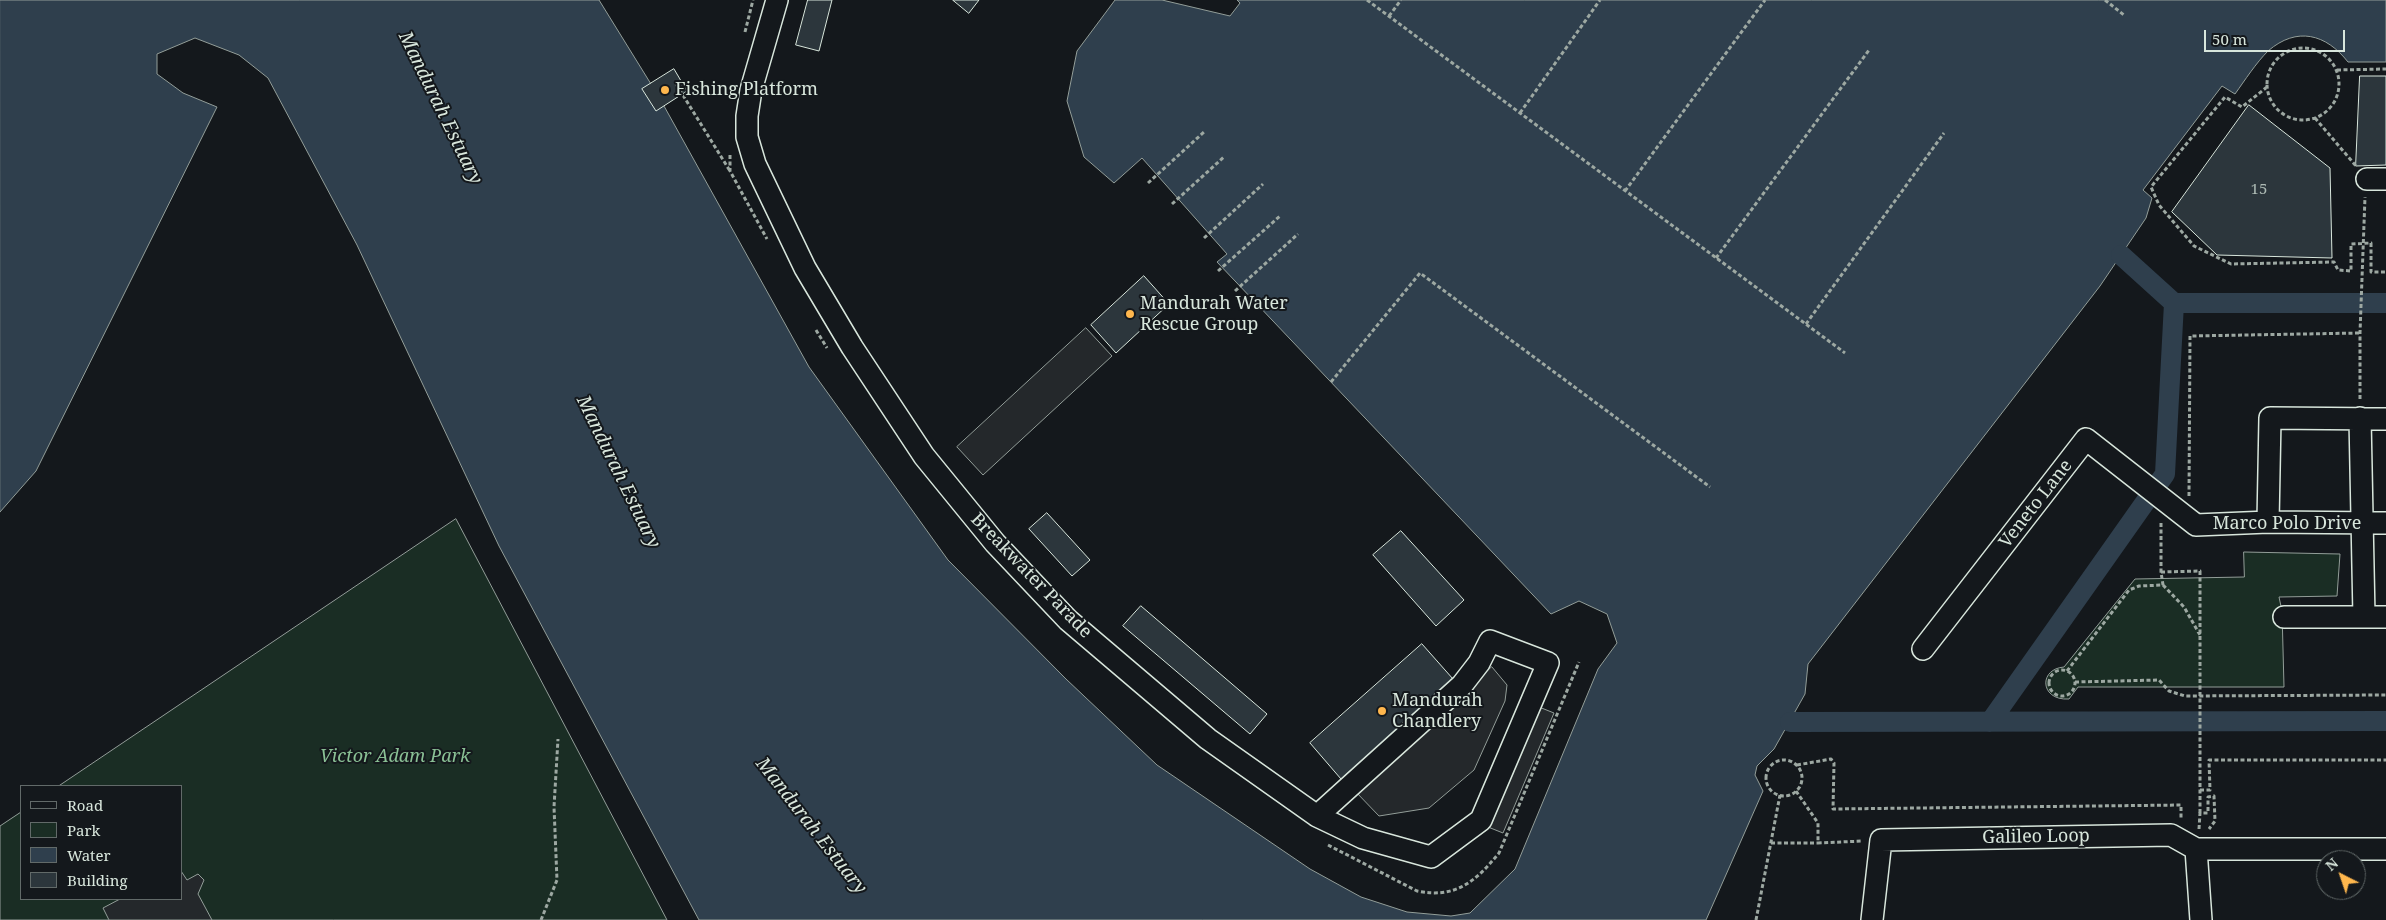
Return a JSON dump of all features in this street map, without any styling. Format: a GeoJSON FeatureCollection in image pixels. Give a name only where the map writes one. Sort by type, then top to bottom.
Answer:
{"type":"FeatureCollection","features":[{"type":"Feature","properties":{"kind":"street","name":"Breakwater Parade"},"geometry":{"type":"LineString","coordinates":[[776,0],[751,90],[747,116],[747,137],[765,189],[805,268],[857,355],[924,456],[995,544],[1068,620],[1208,739],[1317,816],[1363,838],[1431,857],[1481,820],[1548,663],[1490,641],[1479,663],[1462,685],[1317,816]]}},
{"type":"Feature","properties":{"kind":"street"},"geometry":{"type":"LineString","coordinates":[[2268,522],[2270,418],[2386,418]]}},
{"type":"Feature","properties":{"kind":"street"},"geometry":{"type":"LineString","coordinates":[[2360,418],[2364,617]]}},
{"type":"Feature","properties":{"kind":"street","name":"Veneto Lane"},"geometry":{"type":"LineString","coordinates":[[1923,649],[2086,439],[2169,502]]}},
{"type":"Feature","properties":{"kind":"street","name":"Marco Polo Drive"},"geometry":{"type":"LineString","coordinates":[[2169,502],[2196,525],[2268,522],[2386,524]]}},
{"type":"Feature","properties":{"kind":"street"},"geometry":{"type":"LineString","coordinates":[[2284,617],[2386,617]]}},
{"type":"Feature","properties":{"kind":"street","name":"Galileo Loop"},"geometry":{"type":"LineString","coordinates":[[1881,840],[2171,835],[2201,838]]}},
{"type":"Feature","properties":{"kind":"street"},"geometry":{"type":"LineString","coordinates":[[2200,920],[2201,838],[2386,848]]}},
{"type":"Feature","properties":{"kind":"street"},"geometry":{"type":"LineString","coordinates":[[1872,920],[1881,840]]}},
{"type":"Feature","properties":{"kind":"path"},"geometry":{"type":"LineString","coordinates":[[744,36],[753,0]]}},
{"type":"Feature","properties":{"kind":"path"},"geometry":{"type":"LineString","coordinates":[[1368,0],[1845,352]]}},
{"type":"Feature","properties":{"kind":"path"},"geometry":{"type":"LineString","coordinates":[[1389,16],[1401,0]]}},
{"type":"Feature","properties":{"kind":"path"},"geometry":{"type":"LineString","coordinates":[[1520,113],[1600,0]]}},
{"type":"Feature","properties":{"kind":"path"},"geometry":{"type":"LineString","coordinates":[[1625,191],[1765,0]]}},
{"type":"Feature","properties":{"kind":"path"},"geometry":{"type":"LineString","coordinates":[[2104,0],[2124,15]]}},
{"type":"Feature","properties":{"kind":"path"},"geometry":{"type":"LineString","coordinates":[[2306,48],[2318,50],[2331,60],[2337,70],[2340,87],[2336,99],[2327,113],[2300,122],[2284,116],[2272,104],[2267,87],[2270,69],[2279,57],[2291,50],[2306,48]]}},
{"type":"Feature","properties":{"kind":"path"},"geometry":{"type":"LineString","coordinates":[[1716,258],[1868,50]]}},
{"type":"Feature","properties":{"kind":"path"},"geometry":{"type":"LineString","coordinates":[[2337,70],[2386,69]]}},
{"type":"Feature","properties":{"kind":"path"},"geometry":{"type":"LineString","coordinates":[[676,84],[730,171],[767,240]]}},
{"type":"Feature","properties":{"kind":"path"},"geometry":{"type":"LineString","coordinates":[[2267,87],[2242,107],[2225,96],[2151,187],[2159,205],[2194,246],[2231,264],[2334,262],[2338,270],[2351,272],[2351,244],[2371,242],[2371,272],[2386,272]]}},
{"type":"Feature","properties":{"kind":"path"},"geometry":{"type":"LineString","coordinates":[[2316,118],[2377,179],[2362,242],[2360,418]]}},
{"type":"Feature","properties":{"kind":"path"},"geometry":{"type":"LineString","coordinates":[[1148,183],[1204,132]]}},
{"type":"Feature","properties":{"kind":"path"},"geometry":{"type":"LineString","coordinates":[[1806,324],[1944,133]]}},
{"type":"Feature","properties":{"kind":"path"},"geometry":{"type":"LineString","coordinates":[[730,147],[730,171]]}},
{"type":"Feature","properties":{"kind":"path"},"geometry":{"type":"LineString","coordinates":[[1172,204],[1225,156]]}},
{"type":"Feature","properties":{"kind":"path"},"geometry":{"type":"LineString","coordinates":[[1204,238],[1263,184]]}},
{"type":"Feature","properties":{"kind":"path"},"geometry":{"type":"LineString","coordinates":[[1218,271],[1280,216]]}},
{"type":"Feature","properties":{"kind":"path"},"geometry":{"type":"LineString","coordinates":[[1236,291],[1298,234]]}},
{"type":"Feature","properties":{"kind":"path"},"geometry":{"type":"LineString","coordinates":[[1331,382],[1420,273],[1710,487]]}},
{"type":"Feature","properties":{"kind":"path"},"geometry":{"type":"LineString","coordinates":[[814,325],[829,350]]}},
{"type":"Feature","properties":{"kind":"path"},"geometry":{"type":"LineString","coordinates":[[2200,636],[2184,607],[2163,585],[2161,572],[2161,517],[2169,502],[2189,502],[2190,336],[2360,333]]}},
{"type":"Feature","properties":{"kind":"path"},"geometry":{"type":"LineString","coordinates":[[2161,572],[2200,571],[2201,838]]}},
{"type":"Feature","properties":{"kind":"path"},"geometry":{"type":"LineString","coordinates":[[2067,671],[2129,590],[2139,586],[2163,585]]}},
{"type":"Feature","properties":{"kind":"path"},"geometry":{"type":"LineString","coordinates":[[1320,841],[1416,891],[1432,894],[1464,887],[1481,875],[1499,853],[1578,662]]}},
{"type":"Feature","properties":{"kind":"path"},"geometry":{"type":"LineString","coordinates":[[2067,671],[2073,676],[2075,682],[2074,689],[2069,694],[2062,696],[2055,694],[2050,688],[2053,674],[2067,671]]}},
{"type":"Feature","properties":{"kind":"path"},"geometry":{"type":"LineString","coordinates":[[2075,682],[2159,680],[2169,691],[2186,696],[2386,696]]}},
{"type":"Feature","properties":{"kind":"path"},"geometry":{"type":"LineString","coordinates":[[542,920],[557,880],[554,807],[558,739]]}},
{"type":"Feature","properties":{"kind":"path"},"geometry":{"type":"LineString","coordinates":[[1797,764],[1802,773],[1802,783],[1796,791],[1788,796],[1772,791],[1767,783],[1766,774],[1771,765],[1779,760],[1788,760],[1797,764],[1831,759],[1834,763],[1833,809],[2181,805],[2181,816]]}},
{"type":"Feature","properties":{"kind":"path"},"geometry":{"type":"LineString","coordinates":[[2200,790],[2210,790],[2209,760],[2386,760]]}},
{"type":"Feature","properties":{"kind":"path"},"geometry":{"type":"LineString","coordinates":[[1796,791],[1818,823],[1818,843]]}},
{"type":"Feature","properties":{"kind":"path"},"geometry":{"type":"LineString","coordinates":[[1756,920],[1780,795]]}},
{"type":"Feature","properties":{"kind":"path"},"geometry":{"type":"LineString","coordinates":[[2200,813],[2208,813],[2208,797],[2214,796],[2215,821],[2201,838]]}},
{"type":"Feature","properties":{"kind":"path"},"geometry":{"type":"LineString","coordinates":[[1771,842],[1818,843],[1881,840]]}},
{"type":"Feature","properties":{"kind":"green space","name":"Victor Adam Park"},"geometry":{"type":"Polygon","coordinates":[[[456,519],[667,920],[0,920],[0,826],[20,813],[20,900],[182,900],[182,785],[60,785],[456,519]]]}},
{"type":"Feature","properties":{"kind":"green space"},"geometry":{"type":"Polygon","coordinates":[[[2244,552],[2340,554],[2337,596],[2279,597],[2282,611],[2284,687],[2078,687],[2069,699],[2052,695],[2048,690],[2046,684],[2050,673],[2064,667],[2135,579],[2244,577],[2244,552]]]}},
{"type":"Feature","properties":{"kind":"shaded area"},"geometry":{"type":"Polygon","coordinates":[[[1086,328],[1112,356],[983,475],[957,447],[1086,328]]]}},
{"type":"Feature","properties":{"kind":"shaded area"},"geometry":{"type":"Polygon","coordinates":[[[1492,667],[1507,685],[1505,701],[1474,770],[1429,808],[1379,816],[1355,791],[1492,667]]]}},
{"type":"Feature","properties":{"kind":"shaded area"},"geometry":{"type":"Polygon","coordinates":[[[1534,705],[1554,713],[1503,833],[1483,825],[1534,705]]]}},
{"type":"Feature","properties":{"kind":"shaded area"},"geometry":{"type":"Polygon","coordinates":[[[182,872],[187,880],[198,874],[204,880],[198,894],[212,920],[109,920],[103,908],[118,900],[182,900],[182,872]]]}},
{"type":"Feature","properties":{"kind":"water","name":"Mandurah Estuary"},"geometry":{"type":"Polygon","coordinates":[[[0,0],[599,0],[659,97],[809,367],[948,560],[1066,679],[1157,765],[1310,869],[1361,897],[1407,912],[1451,916],[1470,913],[1515,869],[1598,669],[1617,643],[1607,614],[1579,601],[1551,614],[1217,262],[1227,254],[1142,158],[1114,183],[1084,157],[1067,101],[1077,51],[1115,0],[1162,0],[1230,16],[1240,3],[1237,0],[2386,0],[2386,62],[2348,62],[2339,52],[2321,40],[2300,36],[2279,43],[2268,51],[2235,94],[2222,86],[2143,190],[2152,198],[2146,218],[2100,286],[1808,664],[1805,694],[1774,749],[1757,766],[1755,775],[1763,791],[1706,920],[699,920],[499,546],[357,245],[268,78],[239,55],[195,38],[157,54],[157,74],[183,93],[217,107],[36,471],[0,512],[0,0]]]}},
{"type":"Feature","properties":{"kind":"building"},"geometry":{"type":"Polygon","coordinates":[[[808,0],[832,0],[819,51],[796,45],[808,0]]]}},
{"type":"Feature","properties":{"kind":"building"},"geometry":{"type":"Polygon","coordinates":[[[953,0],[979,0],[969,13],[953,0]]]}},
{"type":"Feature","properties":{"kind":"building","name":"Fishing Platform"},"geometry":{"type":"Polygon","coordinates":[[[674,69],[687,91],[656,111],[642,89],[674,69]]]}},
{"type":"Feature","properties":{"kind":"building"},"geometry":{"type":"Polygon","coordinates":[[[2360,76],[2386,76],[2386,165],[2356,166],[2360,76]]]}},
{"type":"Feature","properties":{"kind":"building"},"geometry":{"type":"Polygon","coordinates":[[[2249,105],[2330,168],[2332,258],[2217,255],[2172,212],[2249,105]]]}},
{"type":"Feature","properties":{"kind":"building","name":"Mandurah Water Rescue Group"},"geometry":{"type":"Polygon","coordinates":[[[1144,276],[1169,304],[1116,353],[1091,325],[1144,276]]]}},
{"type":"Feature","properties":{"kind":"building"},"geometry":{"type":"Polygon","coordinates":[[[1047,513],[1090,560],[1072,576],[1029,529],[1047,513]]]}},
{"type":"Feature","properties":{"kind":"building"},"geometry":{"type":"Polygon","coordinates":[[[1401,531],[1464,600],[1436,626],[1373,555],[1401,531]]]}},
{"type":"Feature","properties":{"kind":"building"},"geometry":{"type":"Polygon","coordinates":[[[1141,606],[1267,714],[1250,734],[1123,626],[1141,606]]]}},
{"type":"Feature","properties":{"kind":"building","name":"Mandurah Chandlery"},"geometry":{"type":"Polygon","coordinates":[[[1422,644],[1453,679],[1341,779],[1310,743],[1422,644]]]}},
{"type":"Feature","properties":{"kind":"waterway"},"geometry":{"type":"LineString","coordinates":[[2121,255],[2174,303],[2386,303]]}},
{"type":"Feature","properties":{"kind":"waterway"},"geometry":{"type":"LineString","coordinates":[[1990,722],[2165,474],[2174,303]]}},
{"type":"Feature","properties":{"kind":"waterway"},"geometry":{"type":"LineString","coordinates":[[1790,722],[2386,721]]}},
{"type":"Feature","properties":{"kind":"place","name":"Fishing Platform"},"geometry":{"type":"Point","coordinates":[665,90]}},
{"type":"Feature","properties":{"kind":"place","name":"Mandurah Water Rescue Group"},"geometry":{"type":"Point","coordinates":[1130,314]}},
{"type":"Feature","properties":{"kind":"place","name":"Mandurah Chandlery"},"geometry":{"type":"Point","coordinates":[1382,711]}}]}
